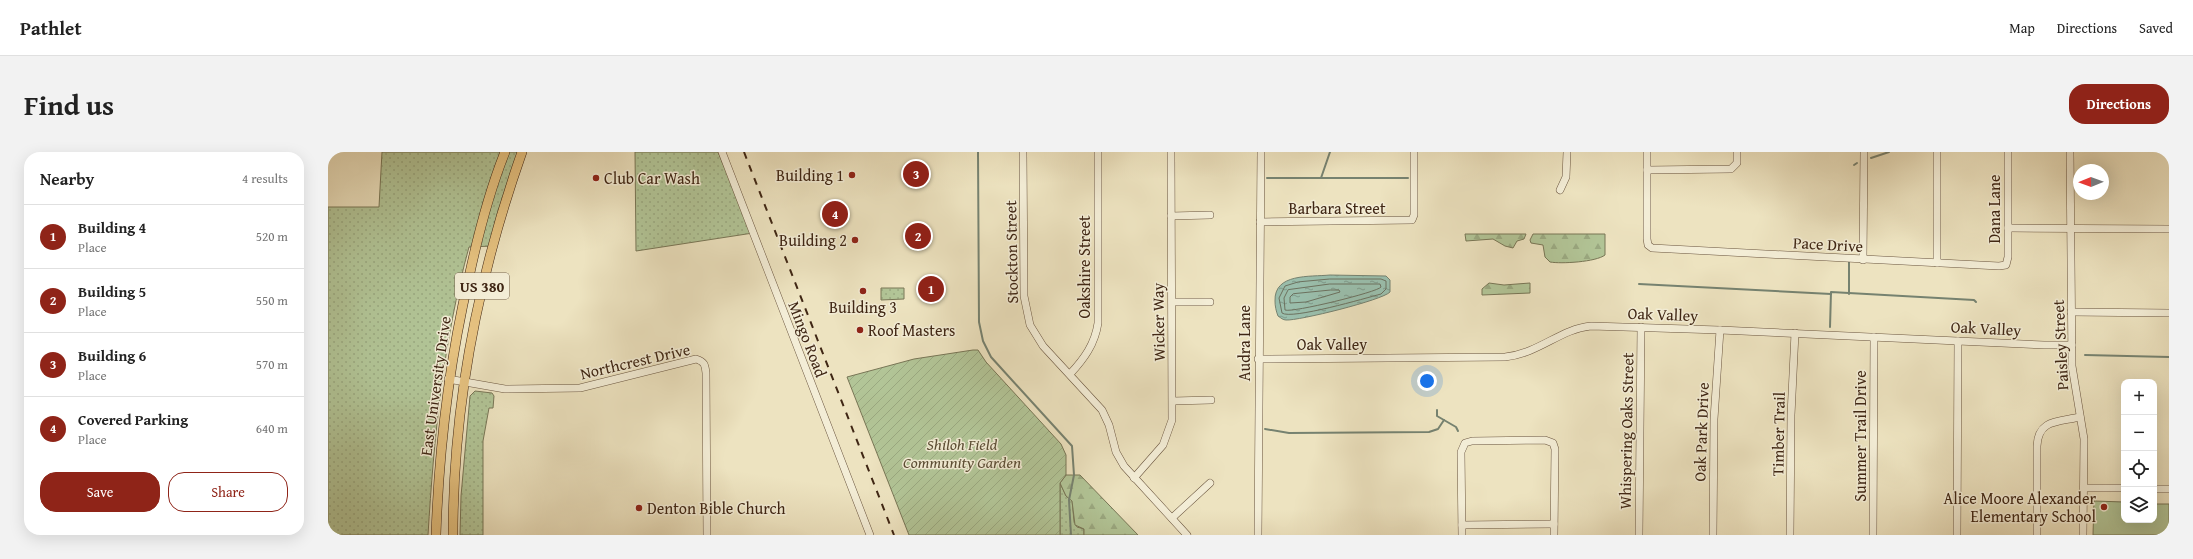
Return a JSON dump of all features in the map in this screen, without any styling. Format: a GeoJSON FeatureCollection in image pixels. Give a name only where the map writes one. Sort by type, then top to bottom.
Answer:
{"type":"FeatureCollection","features":[{"type":"Feature","properties":{"kind":"main road","name":"East University Drive"},"geometry":{"type":"LineString","coordinates":[[436,535],[438,482],[448,379],[472,261],[489,199],[505,152]]}},
{"type":"Feature","properties":{"kind":"main road","name":"East University Drive"},"geometry":{"type":"LineString","coordinates":[[453,535],[453,495],[465,384],[483,284],[497,226],[522,152]]}},
{"type":"Feature","properties":{"kind":"street"},"geometry":{"type":"LineString","coordinates":[[718,152],[728,171]]}},
{"type":"Feature","properties":{"kind":"street","name":"Mingo Road"},"geometry":{"type":"LineString","coordinates":[[722,152],[728,171],[870,535]]}},
{"type":"Feature","properties":{"kind":"street","name":"Stockton Street"},"geometry":{"type":"LineString","coordinates":[[1023,152],[1024,296],[1027,314],[1040,341],[1102,410],[1109,425],[1118,457],[1134,478],[1187,535]]}},
{"type":"Feature","properties":{"kind":"street","name":"Oakshire Street"},"geometry":{"type":"LineString","coordinates":[[1070,374],[1087,354],[1095,336],[1098,323],[1098,152]]}},
{"type":"Feature","properties":{"kind":"street","name":"Wicker Way"},"geometry":{"type":"LineString","coordinates":[[1134,478],[1153,459],[1166,440],[1171,425],[1173,400],[1171,152]]}},
{"type":"Feature","properties":{"kind":"street","name":"Audra Lane"},"geometry":{"type":"LineString","coordinates":[[1258,535],[1258,359],[1261,152]]}},
{"type":"Feature","properties":{"kind":"street","name":"Barbara Street"},"geometry":{"type":"LineString","coordinates":[[1260,222],[1408,221],[1413,219],[1414,152]]}},
{"type":"Feature","properties":{"kind":"street"},"geometry":{"type":"LineString","coordinates":[[1560,190],[1566,177],[1566,152]]}},
{"type":"Feature","properties":{"kind":"street"},"geometry":{"type":"LineString","coordinates":[[1647,152],[1647,170],[1728,170],[1734,167],[1737,152]]}},
{"type":"Feature","properties":{"kind":"street"},"geometry":{"type":"LineString","coordinates":[[1864,152],[1864,260]]}},
{"type":"Feature","properties":{"kind":"street"},"geometry":{"type":"LineString","coordinates":[[1937,152],[1937,263]]}},
{"type":"Feature","properties":{"kind":"street","name":"Dana Lane"},"geometry":{"type":"LineString","coordinates":[[2006,265],[2008,260],[2008,152]]}},
{"type":"Feature","properties":{"kind":"street","name":"Paisley Street"},"geometry":{"type":"LineString","coordinates":[[2070,152],[2073,380],[2084,439],[2083,535]]}},
{"type":"Feature","properties":{"kind":"street","name":"Pace Drive"},"geometry":{"type":"LineString","coordinates":[[1647,170],[1647,240],[1650,247],[1864,260],[1999,266],[2006,265]]}},
{"type":"Feature","properties":{"kind":"street"},"geometry":{"type":"LineString","coordinates":[[1171,216],[1210,215]]}},
{"type":"Feature","properties":{"kind":"street"},"geometry":{"type":"LineString","coordinates":[[2008,228],[2169,229]]}},
{"type":"Feature","properties":{"kind":"street"},"geometry":{"type":"LineString","coordinates":[[1172,302],[1210,302]]}},
{"type":"Feature","properties":{"kind":"street"},"geometry":{"type":"LineString","coordinates":[[2071,312],[2169,313]]}},
{"type":"Feature","properties":{"kind":"street","name":"Oak Valley"},"geometry":{"type":"LineString","coordinates":[[1258,359],[1505,357],[1541,347],[1579,328],[1591,326],[1641,326],[2072,345]]}},
{"type":"Feature","properties":{"kind":"street","name":"Whispering Oaks Street"},"geometry":{"type":"LineString","coordinates":[[1639,535],[1641,326]]}},
{"type":"Feature","properties":{"kind":"street","name":"Oak Park Drive"},"geometry":{"type":"LineString","coordinates":[[1714,535],[1714,419],[1720,330]]}},
{"type":"Feature","properties":{"kind":"street","name":"Timber Trail"},"geometry":{"type":"LineString","coordinates":[[1790,535],[1791,413],[1795,333]]}},
{"type":"Feature","properties":{"kind":"street","name":"Summer Trail Drive"},"geometry":{"type":"LineString","coordinates":[[1874,337],[1874,535]]}},
{"type":"Feature","properties":{"kind":"street"},"geometry":{"type":"LineString","coordinates":[[1957,535],[1958,341]]}},
{"type":"Feature","properties":{"kind":"street","name":"Northcrest Drive"},"geometry":{"type":"LineString","coordinates":[[448,379],[465,384],[505,389],[580,388],[696,359],[702,361],[705,365],[706,374],[707,535]]}},
{"type":"Feature","properties":{"kind":"street"},"geometry":{"type":"LineString","coordinates":[[1173,400],[1211,400]]}},
{"type":"Feature","properties":{"kind":"street"},"geometry":{"type":"LineString","coordinates":[[2037,535],[2037,446],[2039,432],[2047,424],[2080,417]]}},
{"type":"Feature","properties":{"kind":"street"},"geometry":{"type":"LineString","coordinates":[[1462,535],[1461,452],[1465,443],[1472,440],[1548,440],[1553,443],[1555,452],[1554,535]]}},
{"type":"Feature","properties":{"kind":"street"},"geometry":{"type":"LineString","coordinates":[[1172,518],[1210,483]]}},
{"type":"Feature","properties":{"kind":"street"},"geometry":{"type":"LineString","coordinates":[[2084,488],[2121,488]]}},
{"type":"Feature","properties":{"kind":"street"},"geometry":{"type":"LineString","coordinates":[[2157,488],[2169,489]]}},
{"type":"Feature","properties":{"kind":"street"},"geometry":{"type":"LineString","coordinates":[[1462,525],[1554,524]]}},
{"type":"Feature","properties":{"kind":"green space"},"geometry":{"type":"Polygon","coordinates":[[[382,152],[522,152],[493,246],[469,247],[460,283],[452,318],[441,390],[433,462],[428,535],[328,535],[328,207],[379,207],[382,152]]]}},
{"type":"Feature","properties":{"kind":"green space"},"geometry":{"type":"Polygon","coordinates":[[[635,152],[718,152],[753,233],[636,251],[635,152]]]}},
{"type":"Feature","properties":{"kind":"green space"},"geometry":{"type":"Polygon","coordinates":[[[1465,234],[1526,234],[1524,239],[1517,241],[1513,248],[1505,246],[1493,239],[1466,241],[1465,234]]]}},
{"type":"Feature","properties":{"kind":"green space"},"geometry":{"type":"Polygon","coordinates":[[[1533,234],[1605,234],[1605,255],[1578,262],[1550,262],[1545,257],[1543,245],[1531,243],[1530,240],[1533,234]]]}},
{"type":"Feature","properties":{"kind":"green space"},"geometry":{"type":"Polygon","coordinates":[[[1489,283],[1504,285],[1530,283],[1530,293],[1482,295],[1482,289],[1489,283]]]}},
{"type":"Feature","properties":{"kind":"green space"},"geometry":{"type":"Polygon","coordinates":[[[881,288],[904,288],[904,299],[881,300],[881,288]]]}},
{"type":"Feature","properties":{"kind":"green space","name":"Shiloh Field Community Garden"},"geometry":{"type":"Polygon","coordinates":[[[978,350],[986,362],[1061,444],[1066,455],[1066,475],[1060,483],[1060,535],[909,535],[847,377],[914,359],[978,350]]]}},
{"type":"Feature","properties":{"kind":"green space"},"geometry":{"type":"Polygon","coordinates":[[[475,391],[492,393],[494,396],[493,408],[489,408],[483,441],[483,535],[460,535],[461,496],[470,396],[475,391]]]}},
{"type":"Feature","properties":{"kind":"green space"},"geometry":{"type":"Polygon","coordinates":[[[1066,475],[1080,475],[1138,535],[1084,535],[1084,529],[1075,525],[1072,501],[1066,496],[1060,483],[1066,475]]]}},
{"type":"Feature","properties":{"kind":"green space"},"geometry":{"type":"Polygon","coordinates":[[[1060,483],[1066,496],[1072,500],[1074,521],[1077,527],[1084,529],[1084,535],[1060,535],[1060,483]]]}},
{"type":"Feature","properties":{"kind":"green space"},"geometry":{"type":"Polygon","coordinates":[[[2094,501],[2121,502],[2121,523],[2157,523],[2157,504],[2169,504],[2169,535],[2093,535],[2094,501]]]}},
{"type":"Feature","properties":{"kind":"water"},"geometry":{"type":"Polygon","coordinates":[[[1330,275],[1386,276],[1390,280],[1390,292],[1384,296],[1357,305],[1306,317],[1286,320],[1278,316],[1275,301],[1276,292],[1280,285],[1295,278],[1330,275]]]}},
{"type":"Feature","properties":{"kind":"waterway"},"geometry":{"type":"LineString","coordinates":[[978,152],[979,322],[983,341],[991,357],[1072,446],[1074,475],[1069,500],[1071,535]]}},
{"type":"Feature","properties":{"kind":"waterway"},"geometry":{"type":"LineString","coordinates":[[1321,178],[1330,152]]}},
{"type":"Feature","properties":{"kind":"waterway"},"geometry":{"type":"LineString","coordinates":[[1871,158],[1889,152]]}},
{"type":"Feature","properties":{"kind":"waterway"},"geometry":{"type":"LineString","coordinates":[[1267,178],[1408,178]]}},
{"type":"Feature","properties":{"kind":"waterway"},"geometry":{"type":"LineString","coordinates":[[1849,260],[1849,294]]}},
{"type":"Feature","properties":{"kind":"waterway"},"geometry":{"type":"LineString","coordinates":[[1639,284],[1831,294]]}},
{"type":"Feature","properties":{"kind":"waterway"},"geometry":{"type":"LineString","coordinates":[[1830,327],[1831,292],[1974,300],[1976,302]]}},
{"type":"Feature","properties":{"kind":"waterway"},"geometry":{"type":"LineString","coordinates":[[2085,355],[2169,357]]}},
{"type":"Feature","properties":{"kind":"waterway"},"geometry":{"type":"LineString","coordinates":[[1437,410],[1437,416],[1456,427],[1458,431]]}},
{"type":"Feature","properties":{"kind":"waterway"},"geometry":{"type":"LineString","coordinates":[[1265,429],[1289,433],[1429,432],[1438,429],[1444,420]]}},
{"type":"Feature","properties":{"kind":"railway"},"geometry":{"type":"LineString","coordinates":[[744,152],[894,535]]}},
{"type":"Feature","properties":{"kind":"place","name":"Building 6"},"geometry":{"type":"Point","coordinates":[916,174]}},
{"type":"Feature","properties":{"kind":"place","name":"Building 1"},"geometry":{"type":"Point","coordinates":[852,175]}},
{"type":"Feature","properties":{"kind":"place","name":"Club Car Wash"},"geometry":{"type":"Point","coordinates":[596,178]}},
{"type":"Feature","properties":{"kind":"place","name":"Covered Parking"},"geometry":{"type":"Point","coordinates":[835,214]}},
{"type":"Feature","properties":{"kind":"place","name":"Building 5"},"geometry":{"type":"Point","coordinates":[918,236]}},
{"type":"Feature","properties":{"kind":"place","name":"Building 2"},"geometry":{"type":"Point","coordinates":[855,240]}},
{"type":"Feature","properties":{"kind":"place","name":"Building 4"},"geometry":{"type":"Point","coordinates":[931,289]}},
{"type":"Feature","properties":{"kind":"place","name":"Building 3"},"geometry":{"type":"Point","coordinates":[863,291]}},
{"type":"Feature","properties":{"kind":"place","name":"Roof Masters"},"geometry":{"type":"Point","coordinates":[860,330]}},
{"type":"Feature","properties":{"kind":"place","name":"Alice Moore Alexander Elementary School"},"geometry":{"type":"Point","coordinates":[2104,507]}},
{"type":"Feature","properties":{"kind":"place","name":"Denton Bible Church"},"geometry":{"type":"Point","coordinates":[639,508]}}]}
